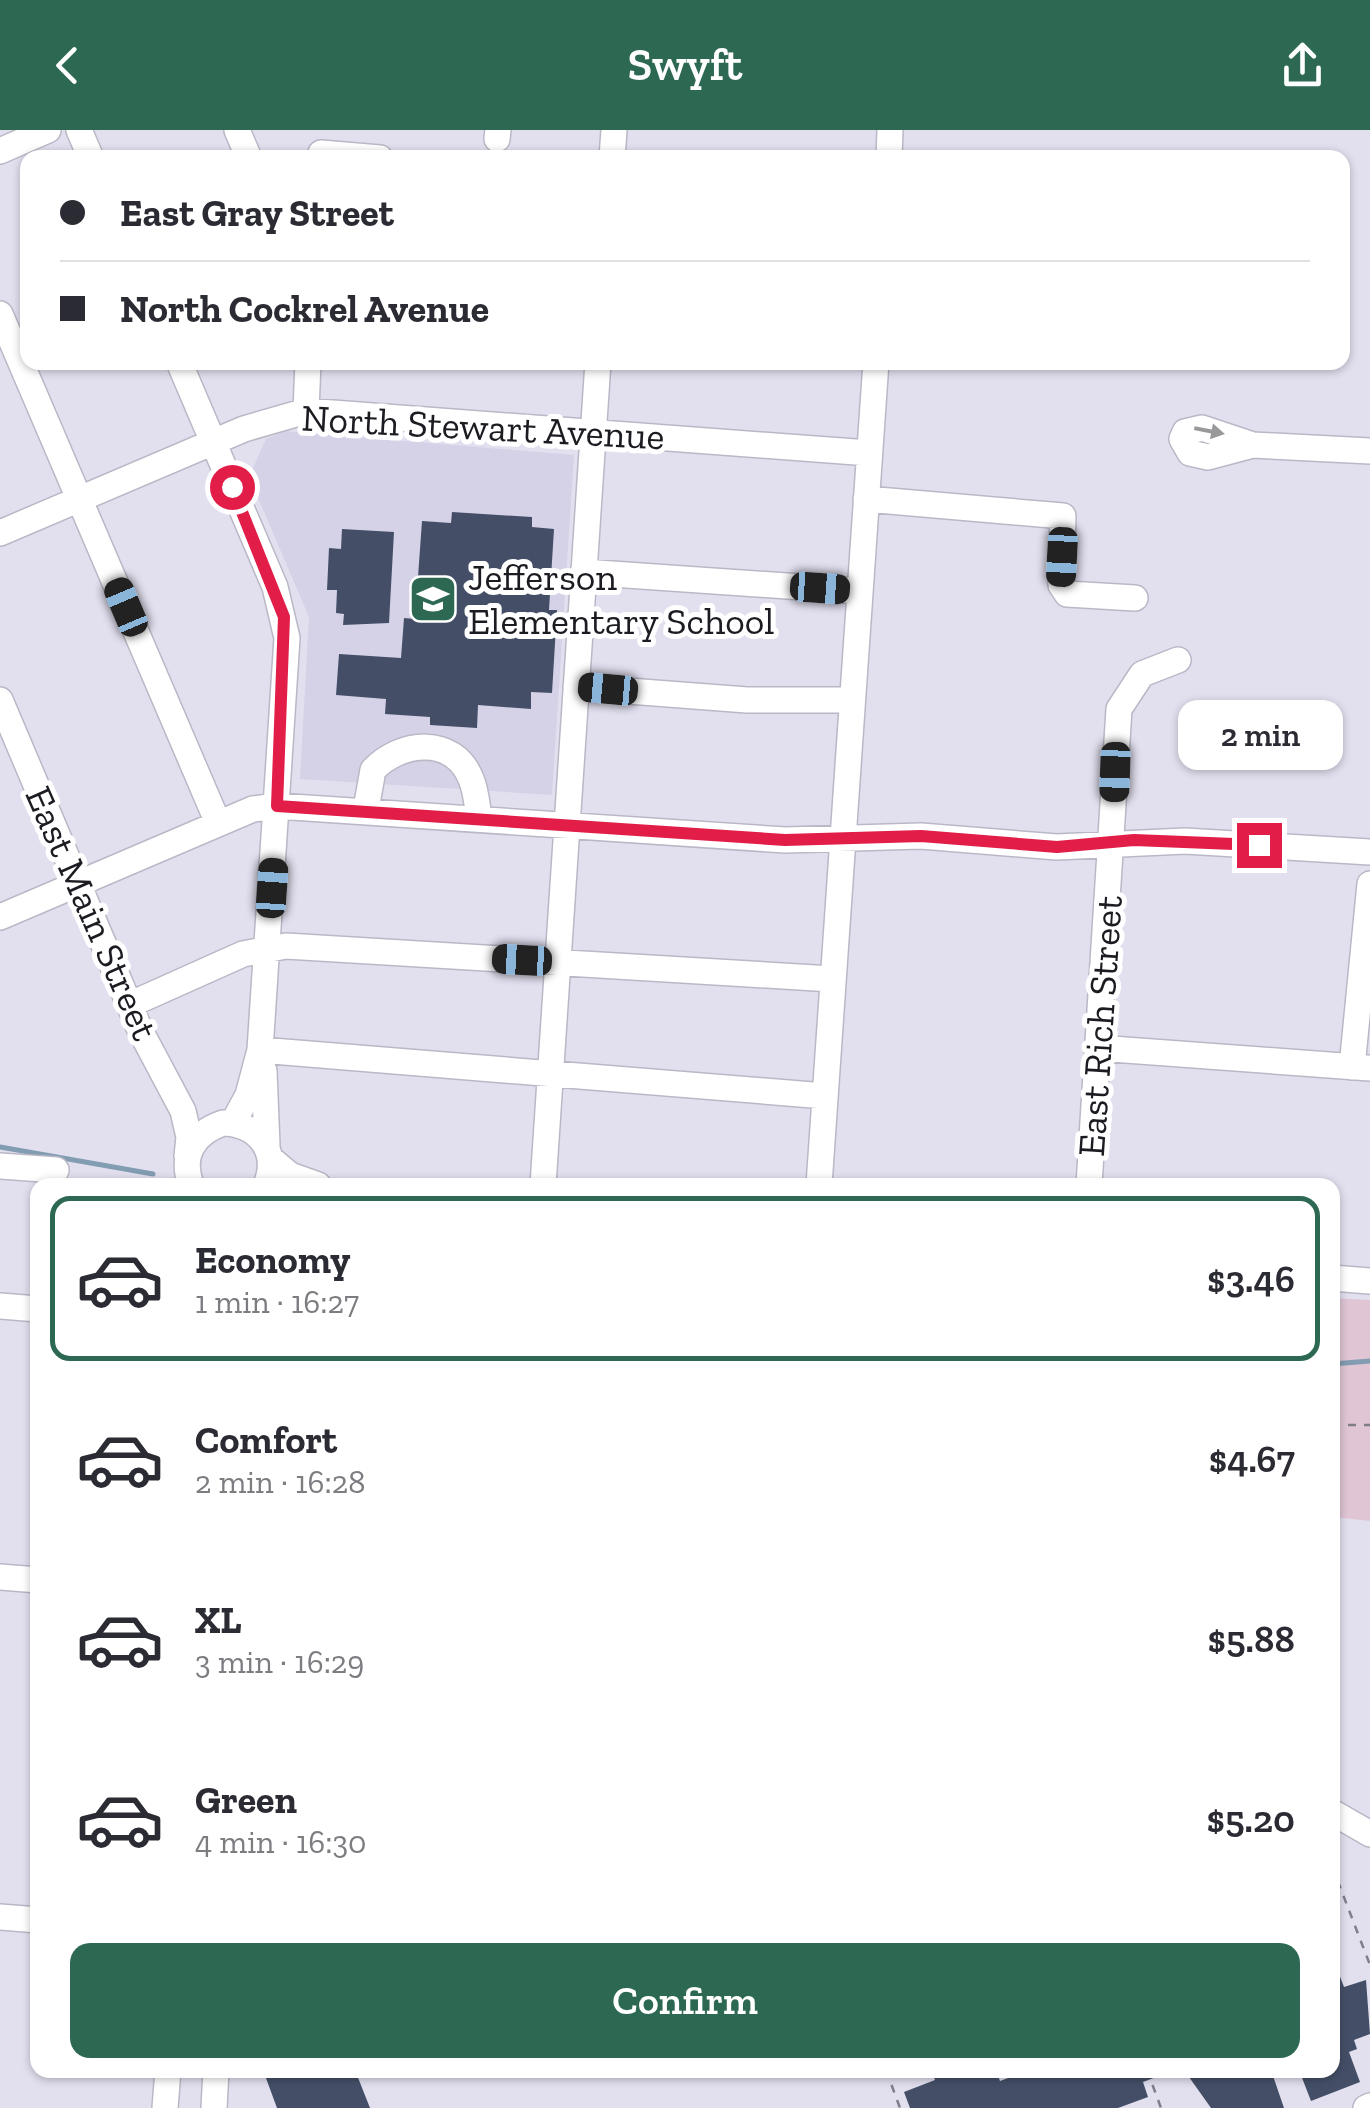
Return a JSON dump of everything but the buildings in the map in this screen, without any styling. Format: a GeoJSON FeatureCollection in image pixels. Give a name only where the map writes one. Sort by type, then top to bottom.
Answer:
{"type":"FeatureCollection","features":[{"type":"Feature","properties":{"kind":"street"},"geometry":{"type":"LineString","coordinates":[[0,151],[48,130]]}},
{"type":"Feature","properties":{"kind":"street"},"geometry":{"type":"LineString","coordinates":[[0,314],[20,360]]}},
{"type":"Feature","properties":{"kind":"street"},"geometry":{"type":"LineString","coordinates":[[24,370],[218,824]]}},
{"type":"Feature","properties":{"kind":"street"},"geometry":{"type":"LineString","coordinates":[[182,370],[275,587],[286,638],[260,1050],[269,1152],[267,1178]]}},
{"type":"Feature","properties":{"kind":"street"},"geometry":{"type":"LineString","coordinates":[[306,411],[308,370]]}},
{"type":"Feature","properties":{"kind":"street"},"geometry":{"type":"LineString","coordinates":[[543,1178],[597,370]]}},
{"type":"Feature","properties":{"kind":"street"},"geometry":{"type":"LineString","coordinates":[[820,1178],[840,838],[875,370]]}},
{"type":"Feature","properties":{"kind":"street","name":"North Stewart Avenue"},"geometry":{"type":"LineString","coordinates":[[0,533],[213,442],[306,411],[869,452]]}},
{"type":"Feature","properties":{"kind":"street"},"geometry":{"type":"LineString","coordinates":[[1253,445],[1370,451]]}},
{"type":"Feature","properties":{"kind":"street"},"geometry":{"type":"LineString","coordinates":[[866,499],[1063,516],[1061,586],[1068,594],[1135,598]]}},
{"type":"Feature","properties":{"kind":"street"},"geometry":{"type":"LineString","coordinates":[[583,572],[859,591]]}},
{"type":"Feature","properties":{"kind":"street","name":"East Rich Street"},"geometry":{"type":"LineString","coordinates":[[1089,1178],[1119,709],[1142,674],[1178,660]]}},
{"type":"Feature","properties":{"kind":"street"},"geometry":{"type":"LineString","coordinates":[[576,686],[747,700],[851,700]]}},
{"type":"Feature","properties":{"kind":"street","name":"East Main Street"},"geometry":{"type":"LineString","coordinates":[[2,708],[129,1005],[183,1111],[191,1178]]}},
{"type":"Feature","properties":{"kind":"street"},"geometry":{"type":"LineString","coordinates":[[366,809],[374,770],[380,762],[410,746],[424,746],[438,748],[461,763],[471,777],[480,818]]}},
{"type":"Feature","properties":{"kind":"street"},"geometry":{"type":"LineString","coordinates":[[0,917],[253,809],[277,806],[785,840],[921,836],[1057,847],[1184,841],[1370,852]]}},
{"type":"Feature","properties":{"kind":"street"},"geometry":{"type":"LineString","coordinates":[[1098,1048],[1361,1068],[1370,884]]}},
{"type":"Feature","properties":{"kind":"street"},"geometry":{"type":"LineString","coordinates":[[129,1005],[243,954],[286,946],[832,979]]}},
{"type":"Feature","properties":{"kind":"street"},"geometry":{"type":"LineString","coordinates":[[260,1050],[825,1096]]}},
{"type":"Feature","properties":{"kind":"street"},"geometry":{"type":"LineString","coordinates":[[187,1156],[194,1140],[228,1123],[248,1095],[260,1050]]}},
{"type":"Feature","properties":{"kind":"street","name":"East Main Street"},"geometry":{"type":"LineString","coordinates":[[162,1069],[228,1123],[256,1132],[269,1152],[296,1178]]}},
{"type":"Feature","properties":{"kind":"street"},"geometry":{"type":"LineString","coordinates":[[0,1166],[56,1170]]}},
{"type":"Feature","properties":{"kind":"street"},"geometry":{"type":"LineString","coordinates":[[1340,1279],[1370,1282]]}},
{"type":"Feature","properties":{"kind":"street"},"geometry":{"type":"LineString","coordinates":[[0,1306],[30,1308]]}},
{"type":"Feature","properties":{"kind":"street"},"geometry":{"type":"LineString","coordinates":[[0,1578],[30,1580]]}},
{"type":"Feature","properties":{"kind":"street"},"geometry":{"type":"LineString","coordinates":[[1340,1818],[1368,1838]]}},
{"type":"Feature","properties":{"kind":"street"},"geometry":{"type":"LineString","coordinates":[[0,1917],[30,1919]]}},
{"type":"Feature","properties":{"kind":"street"},"geometry":{"type":"LineString","coordinates":[[165,2108],[167,2078]]}},
{"type":"Feature","properties":{"kind":"street"},"geometry":{"type":"LineString","coordinates":[[214,2108],[216,2078]]}},
{"type":"Feature","properties":{"kind":"path"},"geometry":{"type":"LineString","coordinates":[[1340,1425],[1370,1425]]}},
{"type":"Feature","properties":{"kind":"path"},"geometry":{"type":"LineString","coordinates":[[1340,1887],[1370,1964]]}},
{"type":"Feature","properties":{"kind":"path"},"geometry":{"type":"LineString","coordinates":[[889,2078],[900,2108]]}},
{"type":"Feature","properties":{"kind":"path"},"geometry":{"type":"LineString","coordinates":[[1151,2078],[1161,2108]]}},
{"type":"Feature","properties":{"kind":"shaded area","name":"Jefferson Elementary School"},"geometry":{"type":"Polygon","coordinates":[[[286,431],[574,455],[552,795],[300,779],[309,617],[249,477],[266,439],[286,431]]]}},
{"type":"Feature","properties":{"kind":"shaded area"},"geometry":{"type":"Polygon","coordinates":[[[1340,1298],[1370,1300],[1370,1521],[1340,1518],[1340,1298]]]}},
{"type":"Feature","properties":{"kind":"waterway"},"geometry":{"type":"LineString","coordinates":[[0,1147],[153,1174]]}},
{"type":"Feature","properties":{"kind":"waterway"},"geometry":{"type":"LineString","coordinates":[[1340,1363],[1370,1361]]}},
{"type":"Feature","properties":{"kind":"place","name":"Jefferson Elementary School"},"geometry":{"type":"Point","coordinates":[433,599]}},
{"type":"Feature","properties":{"kind":"route"},"geometry":{"type":"LineString","coordinates":[[232,487],[284,617],[286,668],[277,806],[591,824],[785,840],[864,835],[1057,847],[1134,840],[1259,845]]}}]}
